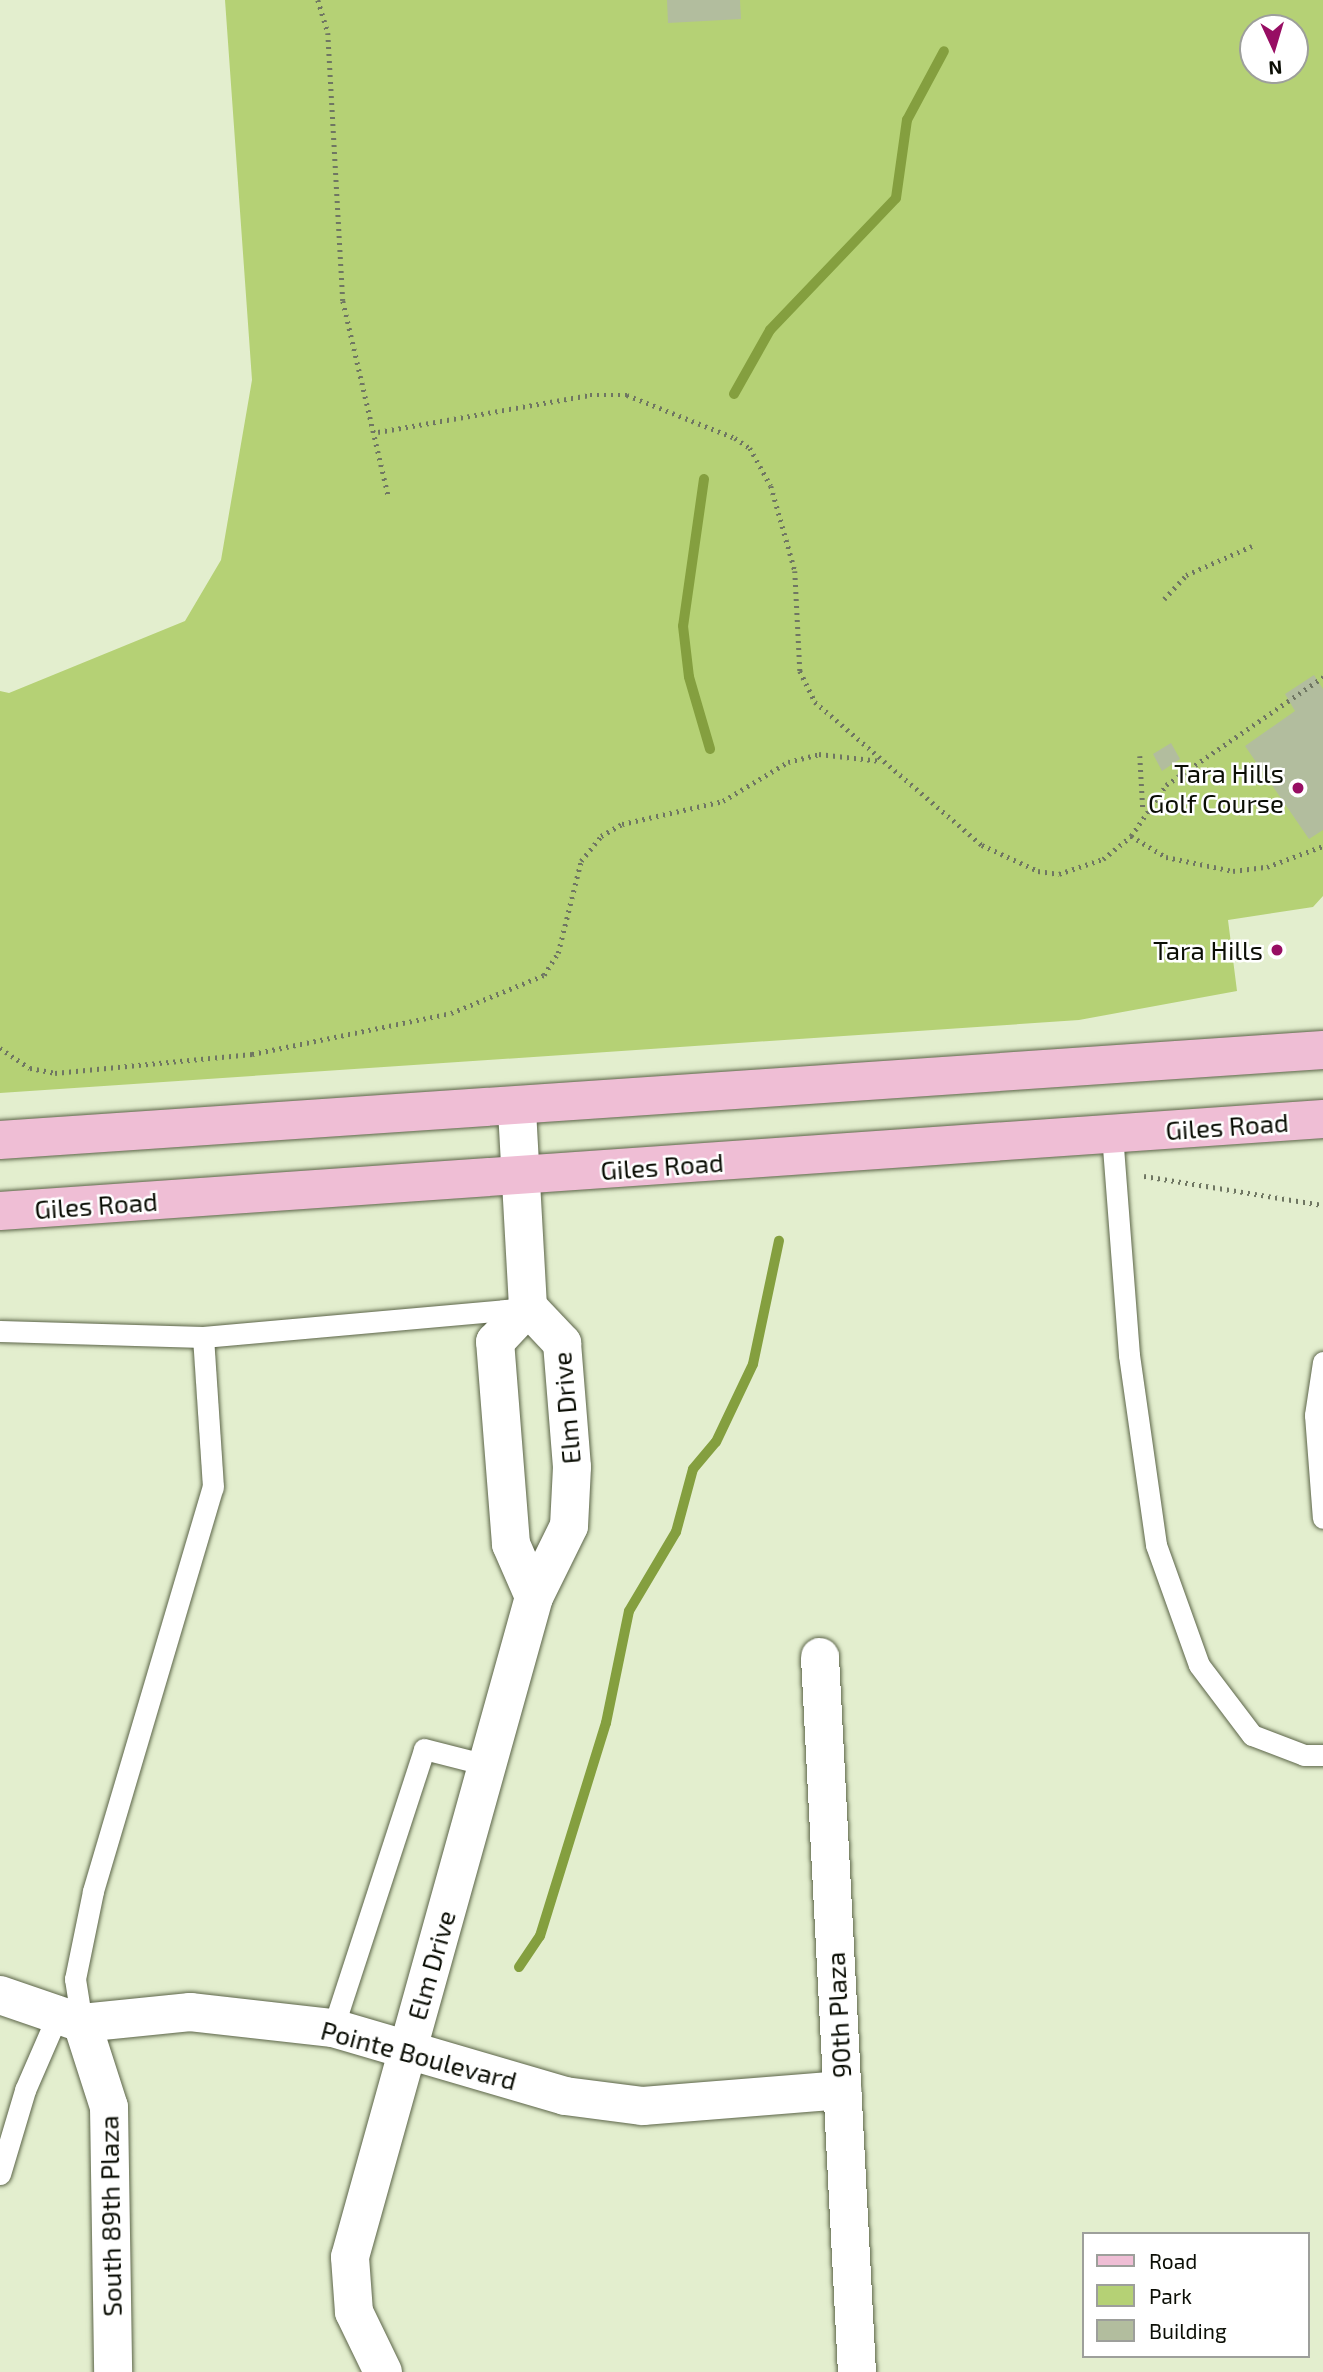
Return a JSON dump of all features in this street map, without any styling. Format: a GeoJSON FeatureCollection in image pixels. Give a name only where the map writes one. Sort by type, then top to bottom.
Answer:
{"type":"FeatureCollection","features":[{"type":"Feature","properties":{"kind":"main road"},"geometry":{"type":"LineString","coordinates":[[0,1140],[517,1108],[1323,1050]]}},
{"type":"Feature","properties":{"kind":"main road","name":"Giles Road"},"geometry":{"type":"LineString","coordinates":[[0,1211],[524,1177],[1113,1153],[1323,1119]]}},
{"type":"Feature","properties":{"kind":"street"},"geometry":{"type":"LineString","coordinates":[[517,1108],[524,1177],[528,1307],[495,1342],[510,1544],[534,1597]]}},
{"type":"Feature","properties":{"kind":"street","name":"Elm Drive"},"geometry":{"type":"LineString","coordinates":[[383,2372],[354,2312],[350,2257],[534,1597],[569,1526],[572,1466],[562,1343],[528,1307]]}},
{"type":"Feature","properties":{"kind":"street","name":"90th Plaza"},"geometry":{"type":"LineString","coordinates":[[820,1657],[857,2372]]}},
{"type":"Feature","properties":{"kind":"street","name":"Pointe Boulevard"},"geometry":{"type":"LineString","coordinates":[[0,1995],[70,2018],[190,2012],[333,2028],[565,2096],[643,2106],[842,2090]]}},
{"type":"Feature","properties":{"kind":"street","name":"South 89th Plaza"},"geometry":{"type":"LineString","coordinates":[[70,2018],[109,2107],[113,2372]]}},
{"type":"Feature","properties":{"kind":"lane"},"geometry":{"type":"LineString","coordinates":[[1113,1153],[1129,1355],[1156,1545],[1195,1653],[1252,1735],[1304,1755],[1323,1755]]}},
{"type":"Feature","properties":{"kind":"lane"},"geometry":{"type":"LineString","coordinates":[[0,1331],[203,1338],[528,1307]]}},
{"type":"Feature","properties":{"kind":"lane"},"geometry":{"type":"LineString","coordinates":[[0,2174],[70,2018],[93,1891],[213,1487],[203,1338]]}},
{"type":"Feature","properties":{"kind":"lane"},"geometry":{"type":"LineString","coordinates":[[1323,1362],[1315,1415],[1323,1518]]}},
{"type":"Feature","properties":{"kind":"lane"},"geometry":{"type":"LineString","coordinates":[[333,2028],[424,1749],[487,1765]]}},
{"type":"Feature","properties":{"kind":"path"},"geometry":{"type":"LineString","coordinates":[[318,0],[328,33],[343,302],[378,432],[389,498]]}},
{"type":"Feature","properties":{"kind":"path"},"geometry":{"type":"LineString","coordinates":[[378,432],[590,395],[627,394],[735,438],[761,466],[786,536],[806,687],[830,720],[885,762],[982,845],[1028,868],[1059,874],[1080,870],[1130,836],[1143,810],[1187,769],[1323,677]]}},
{"type":"Feature","properties":{"kind":"path"},"geometry":{"type":"LineString","coordinates":[[1164,599],[1186,575],[1252,547]]}},
{"type":"Feature","properties":{"kind":"path"},"geometry":{"type":"LineString","coordinates":[[0,1048],[30,1068],[55,1073],[252,1054],[451,1013],[544,975],[558,953],[581,861],[601,836],[622,824],[723,801],[788,762],[819,754],[885,762]]}},
{"type":"Feature","properties":{"kind":"path"},"geometry":{"type":"LineString","coordinates":[[1140,756],[1143,810]]}},
{"type":"Feature","properties":{"kind":"path"},"geometry":{"type":"LineString","coordinates":[[1130,836],[1166,857],[1233,871],[1267,867],[1323,846]]}},
{"type":"Feature","properties":{"kind":"path"},"geometry":{"type":"LineString","coordinates":[[1113,1153],[1323,1205]]}},
{"type":"Feature","properties":{"kind":"green space","name":"Tara Hills Golf Course"},"geometry":{"type":"Polygon","coordinates":[[[225,0],[1323,0],[1323,896],[1313,907],[1228,920],[1237,991],[1079,1020],[0,1093],[0,691],[9,693],[185,621],[221,560],[252,380],[225,0]]]}},
{"type":"Feature","properties":{"kind":"building"},"geometry":{"type":"Polygon","coordinates":[[[667,0],[740,0],[741,19],[668,23],[667,0]]]}},
{"type":"Feature","properties":{"kind":"building","name":"Tara Hills Golf Course"},"geometry":{"type":"Polygon","coordinates":[[[1314,675],[1323,689],[1323,830],[1309,839],[1245,746],[1295,711],[1285,694],[1314,675]]]}},
{"type":"Feature","properties":{"kind":"building"},"geometry":{"type":"Polygon","coordinates":[[[1171,743],[1180,759],[1162,771],[1153,754],[1171,743]]]}},
{"type":"Feature","properties":{"kind":"waterway"},"geometry":{"type":"LineString","coordinates":[[734,394],[770,330],[896,198],[907,120],[944,51]]}},
{"type":"Feature","properties":{"kind":"waterway"},"geometry":{"type":"LineString","coordinates":[[704,479],[683,626],[689,677],[710,749]]}},
{"type":"Feature","properties":{"kind":"waterway"},"geometry":{"type":"LineString","coordinates":[[519,1967],[540,1936],[606,1723],[629,1611],[676,1532],[693,1469],[716,1442],[753,1364],[779,1241]]}},
{"type":"Feature","properties":{"kind":"place","name":"Tara Hills Golf Course"},"geometry":{"type":"Point","coordinates":[1298,788]}},
{"type":"Feature","properties":{"kind":"place","name":"Tara Hills"},"geometry":{"type":"Point","coordinates":[1277,950]}}]}
